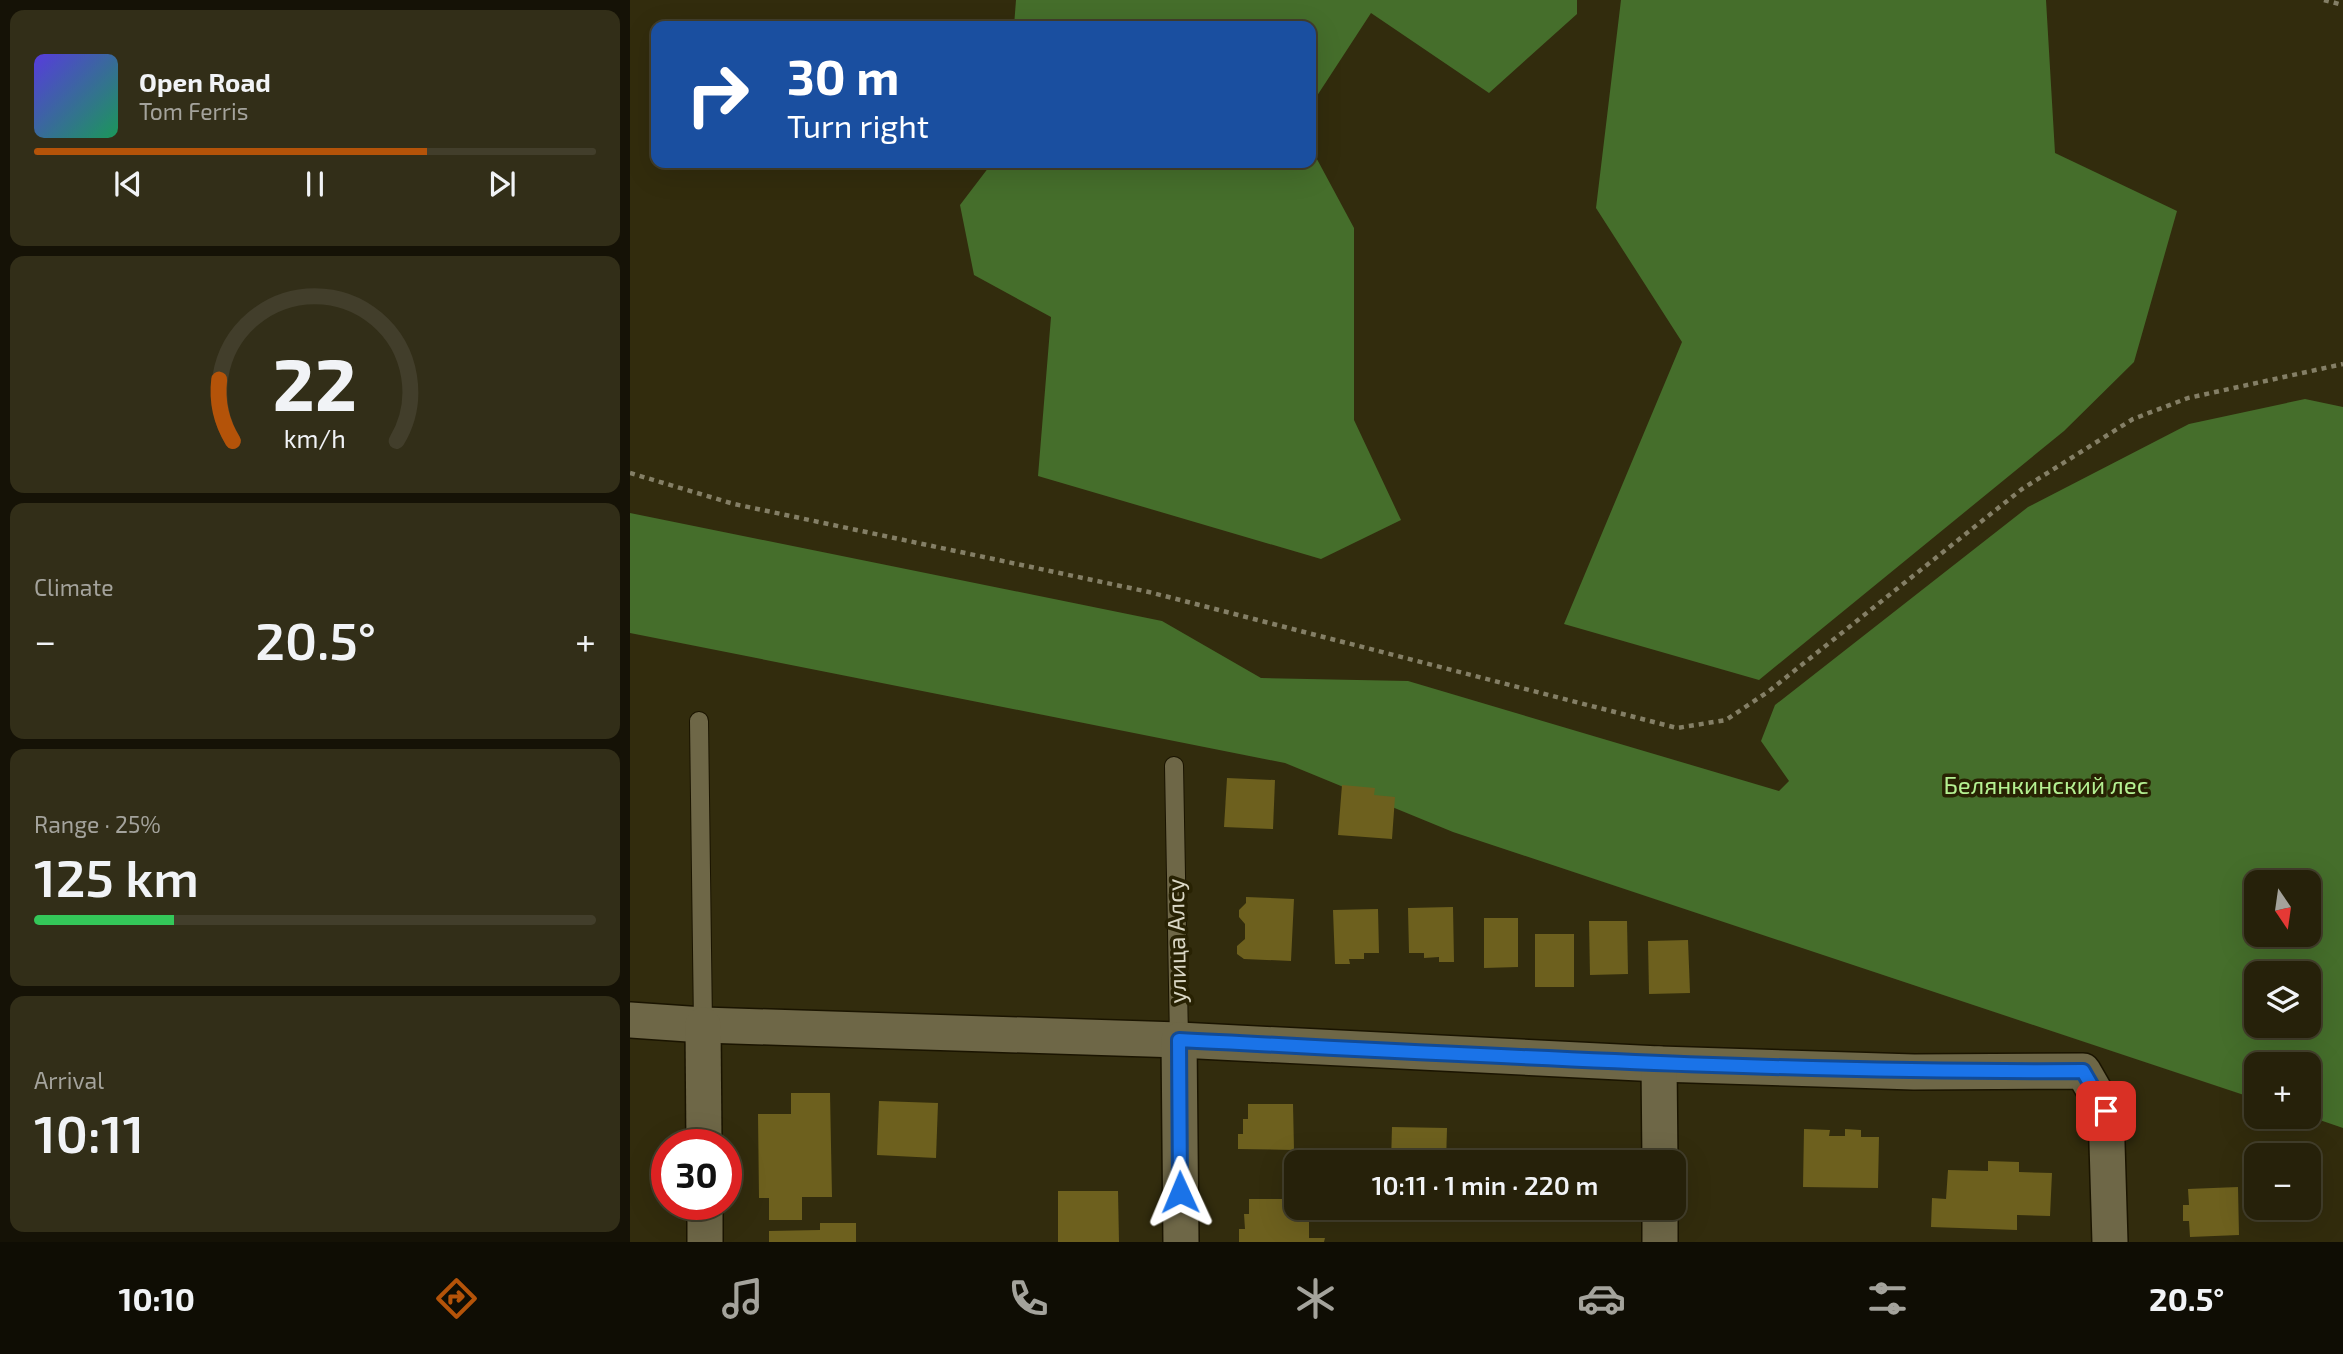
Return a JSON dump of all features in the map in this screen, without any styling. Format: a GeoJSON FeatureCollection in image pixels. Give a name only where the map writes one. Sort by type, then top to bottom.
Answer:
{"type":"FeatureCollection","features":[{"type":"Feature","properties":{"kind":"street"},"geometry":{"type":"LineString","coordinates":[[630,1020],[703,1025],[1179,1040],[1659,1063],[1914,1072],[2083,1071],[2106,1111],[2110,1242]]}},
{"type":"Feature","properties":{"kind":"street"},"geometry":{"type":"LineString","coordinates":[[703,1025],[704,1129]]}},
{"type":"Feature","properties":{"kind":"street","name":"улица Алсу"},"geometry":{"type":"LineString","coordinates":[[1179,1040],[1181,1242]]}},
{"type":"Feature","properties":{"kind":"street"},"geometry":{"type":"LineString","coordinates":[[1659,1063],[1660,1150]]}},
{"type":"Feature","properties":{"kind":"street"},"geometry":{"type":"LineString","coordinates":[[705,1220],[705,1242]]}},
{"type":"Feature","properties":{"kind":"street"},"geometry":{"type":"LineString","coordinates":[[1660,1220],[1660,1242]]}},
{"type":"Feature","properties":{"kind":"lane"},"geometry":{"type":"LineString","coordinates":[[699,721],[703,1025]]}},
{"type":"Feature","properties":{"kind":"lane","name":"улица Алсу"},"geometry":{"type":"LineString","coordinates":[[1174,766],[1179,1040]]}},
{"type":"Feature","properties":{"kind":"path"},"geometry":{"type":"LineString","coordinates":[[2324,0],[2343,5]]}},
{"type":"Feature","properties":{"kind":"path"},"geometry":{"type":"LineString","coordinates":[[630,473],[734,504],[1149,592],[1677,727],[1726,720],[1769,691],[2022,489],[2133,419],[2188,398],[2343,364]]}},
{"type":"Feature","properties":{"kind":"green space"},"geometry":{"type":"Polygon","coordinates":[[[1016,0],[1577,0],[1577,14],[1489,93],[1371,13],[1316,97],[1316,21],[1014,21],[1016,0]]]}},
{"type":"Feature","properties":{"kind":"green space"},"geometry":{"type":"Polygon","coordinates":[[[1621,0],[2046,0],[2055,153],[2177,211],[2134,362],[2064,431],[1759,680],[1564,624],[1682,342],[1596,208],[1621,0]]]}},
{"type":"Feature","properties":{"kind":"green space"},"geometry":{"type":"Polygon","coordinates":[[[1316,157],[1354,228],[1354,420],[1401,520],[1321,559],[1038,476],[1051,317],[974,275],[960,205],[988,168],[1316,168],[1316,157]]]}},
{"type":"Feature","properties":{"kind":"green space","name":"Белянкинский лес"},"geometry":{"type":"Polygon","coordinates":[[[2305,399],[2343,407],[2343,1128],[2321,1120],[2321,1052],[2244,1052],[2244,1095],[1453,832],[1285,763],[630,633],[630,513],[1162,621],[1261,678],[1408,681],[1779,791],[1789,781],[1761,741],[1775,705],[2028,507],[2189,424],[2305,399]]]}},
{"type":"Feature","properties":{"kind":"building"},"geometry":{"type":"Polygon","coordinates":[[[1227,778],[1275,780],[1273,829],[1224,827],[1227,778]]]}},
{"type":"Feature","properties":{"kind":"building"},"geometry":{"type":"Polygon","coordinates":[[[1342,785],[1375,788],[1374,795],[1395,797],[1392,839],[1338,835],[1342,785]]]}},
{"type":"Feature","properties":{"kind":"building"},"geometry":{"type":"Polygon","coordinates":[[[1246,897],[1294,899],[1291,961],[1244,959],[1237,954],[1237,946],[1245,939],[1245,924],[1239,917],[1239,910],[1246,903],[1246,897]]]}},
{"type":"Feature","properties":{"kind":"building"},"geometry":{"type":"Polygon","coordinates":[[[1453,907],[1454,962],[1439,962],[1439,957],[1424,958],[1424,953],[1409,953],[1408,908],[1453,907]]]}},
{"type":"Feature","properties":{"kind":"building"},"geometry":{"type":"Polygon","coordinates":[[[1378,909],[1379,953],[1364,953],[1364,959],[1349,959],[1350,964],[1335,964],[1333,910],[1378,909]]]}},
{"type":"Feature","properties":{"kind":"building"},"geometry":{"type":"Polygon","coordinates":[[[1484,918],[1518,918],[1518,967],[1484,968],[1484,918]]]}},
{"type":"Feature","properties":{"kind":"building"},"geometry":{"type":"Polygon","coordinates":[[[1589,921],[1627,921],[1628,974],[1590,975],[1589,921]]]}},
{"type":"Feature","properties":{"kind":"building"},"geometry":{"type":"Polygon","coordinates":[[[1535,934],[1574,934],[1574,987],[1535,987],[1535,934]]]}},
{"type":"Feature","properties":{"kind":"building"},"geometry":{"type":"Polygon","coordinates":[[[1688,940],[1690,993],[1649,994],[1648,941],[1688,940]]]}},
{"type":"Feature","properties":{"kind":"building"},"geometry":{"type":"Polygon","coordinates":[[[791,1093],[830,1093],[832,1197],[802,1197],[802,1220],[769,1220],[769,1198],[759,1198],[758,1114],[791,1114],[791,1093]]]}},
{"type":"Feature","properties":{"kind":"building"},"geometry":{"type":"Polygon","coordinates":[[[879,1101],[938,1103],[936,1158],[877,1155],[879,1101]]]}},
{"type":"Feature","properties":{"kind":"building"},"geometry":{"type":"Polygon","coordinates":[[[1248,1104],[1293,1104],[1294,1150],[1238,1149],[1238,1134],[1243,1134],[1243,1119],[1248,1119],[1248,1104]]]}},
{"type":"Feature","properties":{"kind":"building"},"geometry":{"type":"Polygon","coordinates":[[[1392,1127],[1447,1128],[1446,1150],[1391,1150],[1392,1127]]]}},
{"type":"Feature","properties":{"kind":"building"},"geometry":{"type":"Polygon","coordinates":[[[1804,1129],[1830,1130],[1829,1136],[1845,1136],[1845,1129],[1861,1130],[1861,1137],[1879,1137],[1878,1188],[1803,1187],[1804,1129]]]}},
{"type":"Feature","properties":{"kind":"building"},"geometry":{"type":"Polygon","coordinates":[[[1988,1161],[2019,1162],[2019,1172],[2052,1173],[2050,1216],[2017,1215],[2017,1230],[1931,1227],[1932,1198],[1946,1199],[1948,1170],[1988,1171],[1988,1161]]]}},
{"type":"Feature","properties":{"kind":"building"},"geometry":{"type":"Polygon","coordinates":[[[2238,1187],[2239,1235],[2190,1237],[2189,1221],[2183,1221],[2183,1205],[2189,1205],[2188,1189],[2238,1187]]]}},
{"type":"Feature","properties":{"kind":"building"},"geometry":{"type":"Polygon","coordinates":[[[1058,1191],[1118,1191],[1119,1242],[1058,1242],[1058,1191]]]}},
{"type":"Feature","properties":{"kind":"building"},"geometry":{"type":"Polygon","coordinates":[[[1249,1199],[1284,1199],[1284,1220],[1309,1220],[1309,1238],[1325,1238],[1324,1242],[1239,1242],[1239,1229],[1245,1229],[1244,1214],[1249,1214],[1249,1199]]]}},
{"type":"Feature","properties":{"kind":"building"},"geometry":{"type":"Polygon","coordinates":[[[820,1223],[856,1223],[856,1242],[769,1242],[769,1231],[820,1230],[820,1223]]]}},
{"type":"Feature","properties":{"kind":"route"},"geometry":{"type":"LineString","coordinates":[[1180,1192],[1179,1040],[1485,1056],[1914,1072],[2083,1071],[2106,1111]]}}]}
